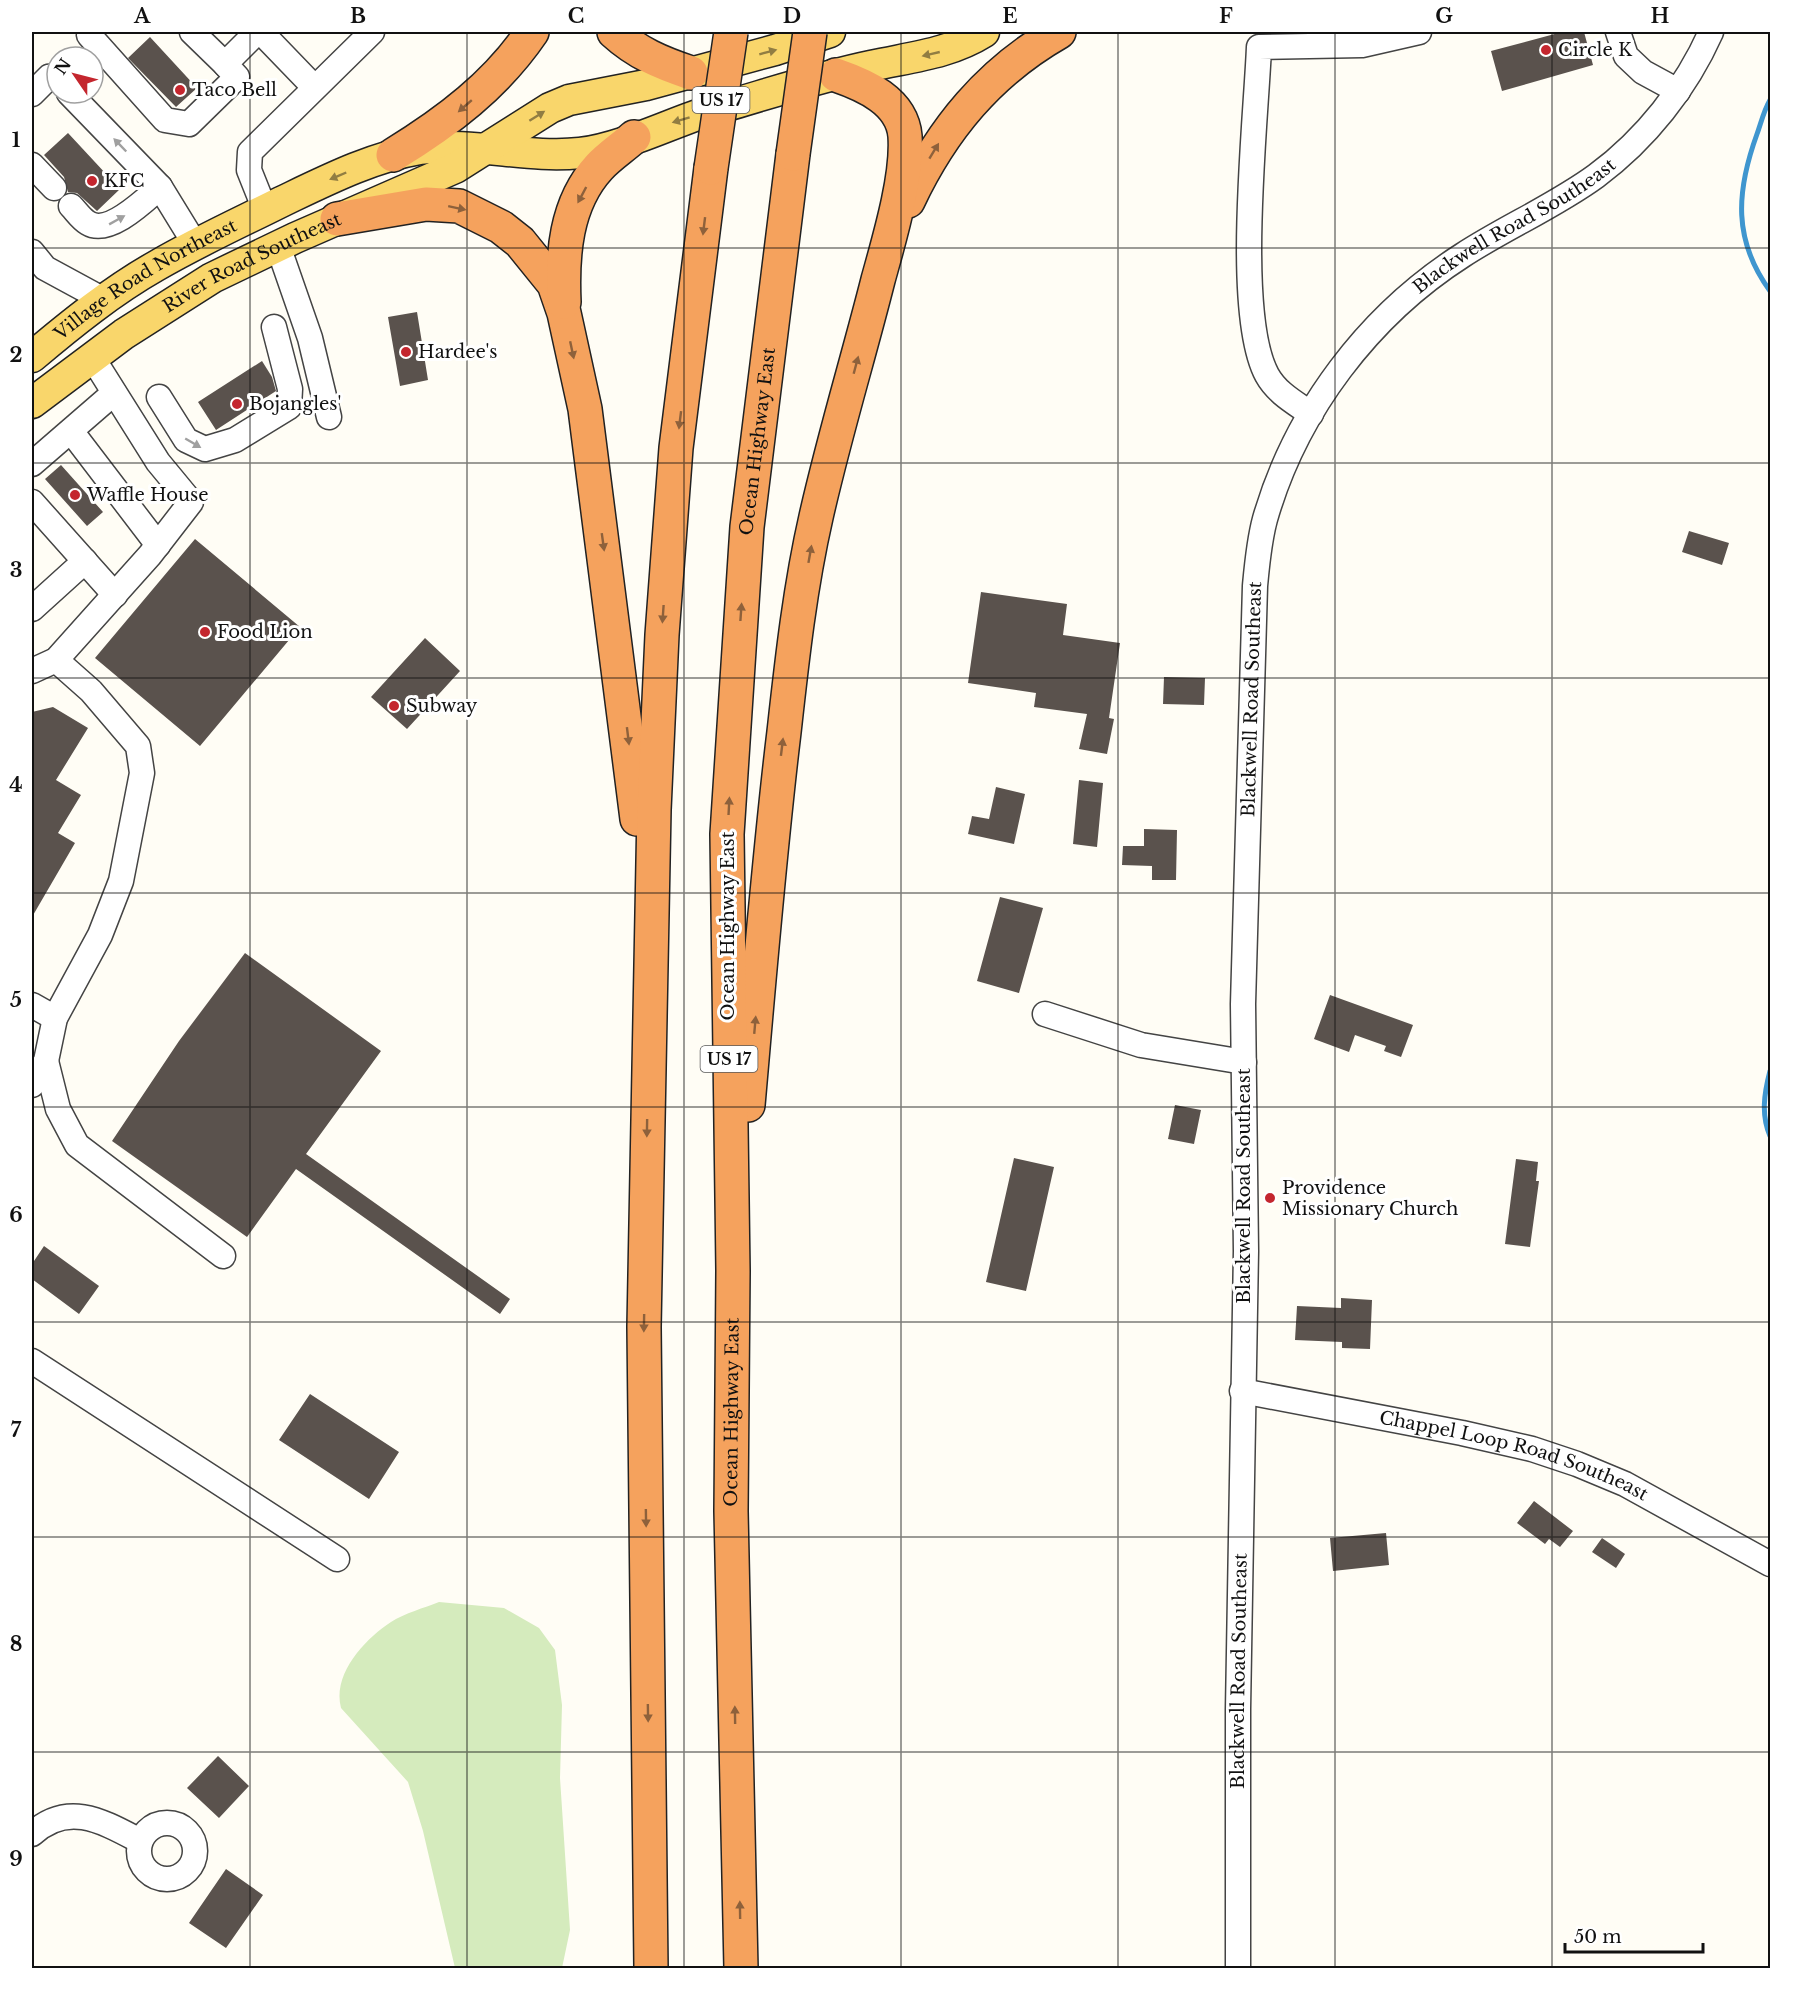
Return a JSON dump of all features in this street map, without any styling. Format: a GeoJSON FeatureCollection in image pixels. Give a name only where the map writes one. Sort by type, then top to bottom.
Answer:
{"type":"FeatureCollection","features":[{"type":"Feature","properties":{"kind":"highway"},"geometry":{"type":"LineString","coordinates":[[393,155],[433,131],[464,107],[493,80],[532,32]]}},
{"type":"Feature","properties":{"kind":"highway"},"geometry":{"type":"LineString","coordinates":[[614,32],[631,47],[657,62],[691,73]]}},
{"type":"Feature","properties":{"kind":"highway","name":"US 17"},"geometry":{"type":"LineString","coordinates":[[651,1968],[644,1327],[648,1069],[662,635],[676,448],[711,168],[731,32]]}},
{"type":"Feature","properties":{"kind":"highway","name":"Ocean Highway East"},"geometry":{"type":"LineString","coordinates":[[741,1968],[730,1511],[733,1271],[727,834],[747,527],[810,32]]}},
{"type":"Feature","properties":{"kind":"highway"},"geometry":{"type":"LineString","coordinates":[[889,241],[922,172],[941,140],[970,102],[1013,61],[1059,32]]}},
{"type":"Feature","properties":{"kind":"highway"},"geometry":{"type":"LineString","coordinates":[[733,1271],[773,830],[793,652],[816,518],[889,241],[905,158],[905,133],[897,112],[883,98],[864,85],[836,75]]}},
{"type":"Feature","properties":{"kind":"highway"},"geometry":{"type":"LineString","coordinates":[[564,313],[563,267],[567,230],[577,204],[598,167],[634,137]]}},
{"type":"Feature","properties":{"kind":"highway"},"geometry":{"type":"LineString","coordinates":[[338,219],[426,204],[459,206],[501,226],[520,242],[554,284],[564,313],[585,409],[637,806],[648,1069]]}},
{"type":"Feature","properties":{"kind":"main road","name":"River Road Southeast"},"geometry":{"type":"LineString","coordinates":[[32,401],[163,307],[212,278],[338,219],[425,183],[569,100],[646,85],[775,50],[830,32]]}},
{"type":"Feature","properties":{"kind":"main road","name":"River Road Southeast"},"geometry":{"type":"LineString","coordinates":[[265,210],[309,189],[393,155],[422,149],[488,148],[530,153],[578,153],[600,149],[671,123],[836,75],[945,51],[984,32]]}},
{"type":"Feature","properties":{"kind":"main road","name":"Village Road Northeast"},"geometry":{"type":"LineString","coordinates":[[32,357],[104,300],[155,267],[195,244],[265,210]]}},
{"type":"Feature","properties":{"kind":"main road"},"geometry":{"type":"LineString","coordinates":[[32,401],[98,330],[158,289],[255,231],[266,216],[265,210]]}},
{"type":"Feature","properties":{"kind":"street"},"geometry":{"type":"LineString","coordinates":[[91,32],[89,35],[165,120],[189,124],[237,77],[192,32]]}},
{"type":"Feature","properties":{"kind":"street"},"geometry":{"type":"LineString","coordinates":[[227,66],[225,64],[259,32],[314,87]]}},
{"type":"Feature","properties":{"kind":"street"},"geometry":{"type":"LineString","coordinates":[[265,210],[249,170],[250,153],[372,32]]}},
{"type":"Feature","properties":{"kind":"street"},"geometry":{"type":"LineString","coordinates":[[1311,414],[1278,391],[1266,373],[1257,346],[1251,298],[1250,228],[1259,47],[1362,45],[1395,34],[1419,32]]}},
{"type":"Feature","properties":{"kind":"street"},"geometry":{"type":"LineString","coordinates":[[1618,32],[1626,57],[1643,72],[1678,91]]}},
{"type":"Feature","properties":{"kind":"street","name":"Blackwell Road Southeast"},"geometry":{"type":"LineString","coordinates":[[1238,1968],[1242,1391],[1246,1251],[1243,1004],[1258,554],[1265,519],[1294,445],[1311,414],[1350,355],[1382,320],[1416,289],[1461,256],[1595,176],[1651,126],[1678,91],[1711,32]]}},
{"type":"Feature","properties":{"kind":"street"},"geometry":{"type":"LineString","coordinates":[[32,94],[45,81]]}},
{"type":"Feature","properties":{"kind":"street"},"geometry":{"type":"LineString","coordinates":[[81,105],[160,187],[195,244]]}},
{"type":"Feature","properties":{"kind":"street"},"geometry":{"type":"LineString","coordinates":[[32,165],[54,188]]}},
{"type":"Feature","properties":{"kind":"street"},"geometry":{"type":"LineString","coordinates":[[71,206],[87,222],[95,226],[109,225],[160,187]]}},
{"type":"Feature","properties":{"kind":"street"},"geometry":{"type":"LineString","coordinates":[[279,246],[310,338],[330,417]]}},
{"type":"Feature","properties":{"kind":"street"},"geometry":{"type":"LineString","coordinates":[[36,266],[104,300]]}},
{"type":"Feature","properties":{"kind":"street"},"geometry":{"type":"LineString","coordinates":[[159,397],[186,440],[204,449],[235,440],[289,407],[290,388],[274,327]]}},
{"type":"Feature","properties":{"kind":"street"},"geometry":{"type":"LineString","coordinates":[[32,671],[56,660],[158,545],[191,502],[158,462],[92,357]]}},
{"type":"Feature","properties":{"kind":"street"},"geometry":{"type":"LineString","coordinates":[[32,464],[114,393]]}},
{"type":"Feature","properties":{"kind":"street"},"geometry":{"type":"LineString","coordinates":[[71,431],[158,545]]}},
{"type":"Feature","properties":{"kind":"street"},"geometry":{"type":"LineString","coordinates":[[32,502],[115,595]]}},
{"type":"Feature","properties":{"kind":"street"},"geometry":{"type":"LineString","coordinates":[[32,609],[85,561]]}},
{"type":"Feature","properties":{"kind":"street"},"geometry":{"type":"LineString","coordinates":[[32,1085],[46,1061],[55,1018],[100,935],[121,881],[142,773],[138,746],[91,691],[56,660]]}},
{"type":"Feature","properties":{"kind":"street"},"geometry":{"type":"LineString","coordinates":[[32,1005],[55,1018]]}},
{"type":"Feature","properties":{"kind":"street"},"geometry":{"type":"LineString","coordinates":[[1045,1014],[1141,1045],[1244,1062]]}},
{"type":"Feature","properties":{"kind":"street"},"geometry":{"type":"LineString","coordinates":[[46,1061],[58,1109],[77,1145],[222,1256]]}},
{"type":"Feature","properties":{"kind":"street"},"geometry":{"type":"LineString","coordinates":[[32,1361],[337,1559]]}},
{"type":"Feature","properties":{"kind":"street","name":"Chappel Loop Road Southeast"},"geometry":{"type":"LineString","coordinates":[[1242,1391],[1462,1433],[1532,1449],[1577,1464],[1625,1484],[1770,1564]]}},
{"type":"Feature","properties":{"kind":"street"},"geometry":{"type":"LineString","coordinates":[[32,1833],[41,1825],[68,1814],[103,1822],[140,1841]]}},
{"type":"Feature","properties":{"kind":"green space"},"geometry":{"type":"Polygon","coordinates":[[[439,1602],[504,1608],[539,1628],[555,1650],[562,1705],[560,1778],[570,1930],[562,1968],[455,1968],[423,1831],[408,1782],[341,1708],[339,1695],[341,1683],[346,1670],[361,1648],[391,1622],[439,1602]]]}},
{"type":"Feature","properties":{"kind":"building"},"geometry":{"type":"Polygon","coordinates":[[[1562,32],[1584,32],[1593,65],[1502,91],[1491,51],[1562,32]]]}},
{"type":"Feature","properties":{"kind":"building"},"geometry":{"type":"Polygon","coordinates":[[[150,37],[197,88],[176,107],[128,58],[150,37]]]}},
{"type":"Feature","properties":{"kind":"building"},"geometry":{"type":"Polygon","coordinates":[[[68,133],[120,189],[97,211],[77,193],[68,192],[64,177],[44,155],[68,133]]]}},
{"type":"Feature","properties":{"kind":"building"},"geometry":{"type":"Polygon","coordinates":[[[417,312],[428,380],[400,386],[388,317],[417,312]]]}},
{"type":"Feature","properties":{"kind":"building"},"geometry":{"type":"Polygon","coordinates":[[[262,361],[272,377],[276,391],[216,430],[198,402],[262,361]]]}},
{"type":"Feature","properties":{"kind":"building"},"geometry":{"type":"Polygon","coordinates":[[[61,465],[103,512],[87,526],[45,479],[61,465]]]}},
{"type":"Feature","properties":{"kind":"building"},"geometry":{"type":"Polygon","coordinates":[[[1689,531],[1729,543],[1722,565],[1682,552],[1689,531]]]}},
{"type":"Feature","properties":{"kind":"building"},"geometry":{"type":"Polygon","coordinates":[[[195,539],[300,627],[200,746],[95,658],[195,539]]]}},
{"type":"Feature","properties":{"kind":"building"},"geometry":{"type":"Polygon","coordinates":[[[981,592],[1067,604],[1063,635],[1120,643],[1109,718],[1114,719],[1107,754],[1079,749],[1087,714],[1034,707],[1036,693],[968,683],[981,592]]]}},
{"type":"Feature","properties":{"kind":"building"},"geometry":{"type":"Polygon","coordinates":[[[425,638],[460,671],[407,729],[371,697],[425,638]]]}},
{"type":"Feature","properties":{"kind":"building"},"geometry":{"type":"Polygon","coordinates":[[[1164,677],[1205,678],[1204,705],[1163,704],[1164,677]]]}},
{"type":"Feature","properties":{"kind":"building"},"geometry":{"type":"Polygon","coordinates":[[[53,707],[88,728],[56,780],[81,795],[58,833],[75,843],[32,917],[32,712],[53,707]]]}},
{"type":"Feature","properties":{"kind":"building"},"geometry":{"type":"Polygon","coordinates":[[[1079,780],[1103,783],[1097,847],[1073,844],[1079,780]]]}},
{"type":"Feature","properties":{"kind":"building"},"geometry":{"type":"Polygon","coordinates":[[[996,787],[1025,794],[1014,844],[968,834],[972,816],[989,819],[996,787]]]}},
{"type":"Feature","properties":{"kind":"building"},"geometry":{"type":"Polygon","coordinates":[[[1144,829],[1177,830],[1176,880],[1152,880],[1152,866],[1122,865],[1123,846],[1144,846],[1144,829]]]}},
{"type":"Feature","properties":{"kind":"building"},"geometry":{"type":"Polygon","coordinates":[[[1000,897],[1043,908],[1019,993],[977,981],[1000,897]]]}},
{"type":"Feature","properties":{"kind":"building"},"geometry":{"type":"Polygon","coordinates":[[[245,953],[381,1051],[306,1154],[510,1299],[500,1314],[296,1169],[247,1237],[112,1141],[179,1041],[245,953]]]}},
{"type":"Feature","properties":{"kind":"building"},"geometry":{"type":"Polygon","coordinates":[[[1330,995],[1413,1025],[1401,1057],[1384,1051],[1386,1046],[1355,1035],[1349,1052],[1314,1039],[1330,995]]]}},
{"type":"Feature","properties":{"kind":"building"},"geometry":{"type":"Polygon","coordinates":[[[1175,1105],[1201,1110],[1194,1144],[1168,1139],[1175,1105]]]}},
{"type":"Feature","properties":{"kind":"building"},"geometry":{"type":"Polygon","coordinates":[[[1014,1158],[1054,1167],[1026,1291],[986,1282],[1014,1158]]]}},
{"type":"Feature","properties":{"kind":"building"},"geometry":{"type":"Polygon","coordinates":[[[1516,1159],[1538,1162],[1536,1181],[1539,1181],[1530,1247],[1505,1244],[1516,1159]]]}},
{"type":"Feature","properties":{"kind":"building"},"geometry":{"type":"Polygon","coordinates":[[[44,1246],[99,1286],[79,1314],[32,1279],[32,1264],[44,1246]]]}},
{"type":"Feature","properties":{"kind":"building"},"geometry":{"type":"Polygon","coordinates":[[[1341,1298],[1372,1300],[1370,1349],[1342,1348],[1342,1342],[1295,1340],[1297,1306],[1341,1308],[1341,1298]]]}},
{"type":"Feature","properties":{"kind":"building"},"geometry":{"type":"Polygon","coordinates":[[[310,1394],[399,1452],[369,1499],[279,1440],[310,1394]]]}},
{"type":"Feature","properties":{"kind":"building"},"geometry":{"type":"Polygon","coordinates":[[[1534,1501],[1573,1531],[1560,1547],[1549,1539],[1545,1544],[1517,1523],[1534,1501]]]}},
{"type":"Feature","properties":{"kind":"building"},"geometry":{"type":"Polygon","coordinates":[[[1386,1533],[1389,1565],[1333,1571],[1330,1538],[1386,1533]]]}},
{"type":"Feature","properties":{"kind":"building"},"geometry":{"type":"Polygon","coordinates":[[[1602,1538],[1625,1554],[1616,1568],[1592,1552],[1602,1538]]]}},
{"type":"Feature","properties":{"kind":"building"},"geometry":{"type":"Polygon","coordinates":[[[218,1756],[249,1786],[219,1818],[187,1788],[218,1756]]]}},
{"type":"Feature","properties":{"kind":"building"},"geometry":{"type":"Polygon","coordinates":[[[226,1869],[263,1895],[226,1948],[189,1923],[226,1869]]]}},
{"type":"Feature","properties":{"kind":"waterway"},"geometry":{"type":"LineString","coordinates":[[1770,100],[1750,155],[1742,196],[1744,234],[1749,253],[1770,291]]}},
{"type":"Feature","properties":{"kind":"waterway"},"geometry":{"type":"LineString","coordinates":[[1770,1071],[1764,1104],[1765,1120],[1770,1136]]}},
{"type":"Feature","properties":{"kind":"place","name":"Circle K"},"geometry":{"type":"Point","coordinates":[1546,50]}},
{"type":"Feature","properties":{"kind":"place","name":"Taco Bell"},"geometry":{"type":"Point","coordinates":[180,90]}},
{"type":"Feature","properties":{"kind":"place","name":"KFC"},"geometry":{"type":"Point","coordinates":[92,181]}},
{"type":"Feature","properties":{"kind":"place","name":"Hardee's"},"geometry":{"type":"Point","coordinates":[406,352]}},
{"type":"Feature","properties":{"kind":"place","name":"Bojangles'"},"geometry":{"type":"Point","coordinates":[237,404]}},
{"type":"Feature","properties":{"kind":"place","name":"Waffle House"},"geometry":{"type":"Point","coordinates":[75,495]}},
{"type":"Feature","properties":{"kind":"place","name":"Food Lion"},"geometry":{"type":"Point","coordinates":[205,632]}},
{"type":"Feature","properties":{"kind":"place","name":"Subway"},"geometry":{"type":"Point","coordinates":[394,706]}},
{"type":"Feature","properties":{"kind":"place","name":"Providence Missionary Church"},"geometry":{"type":"Point","coordinates":[1270,1198]}}]}
